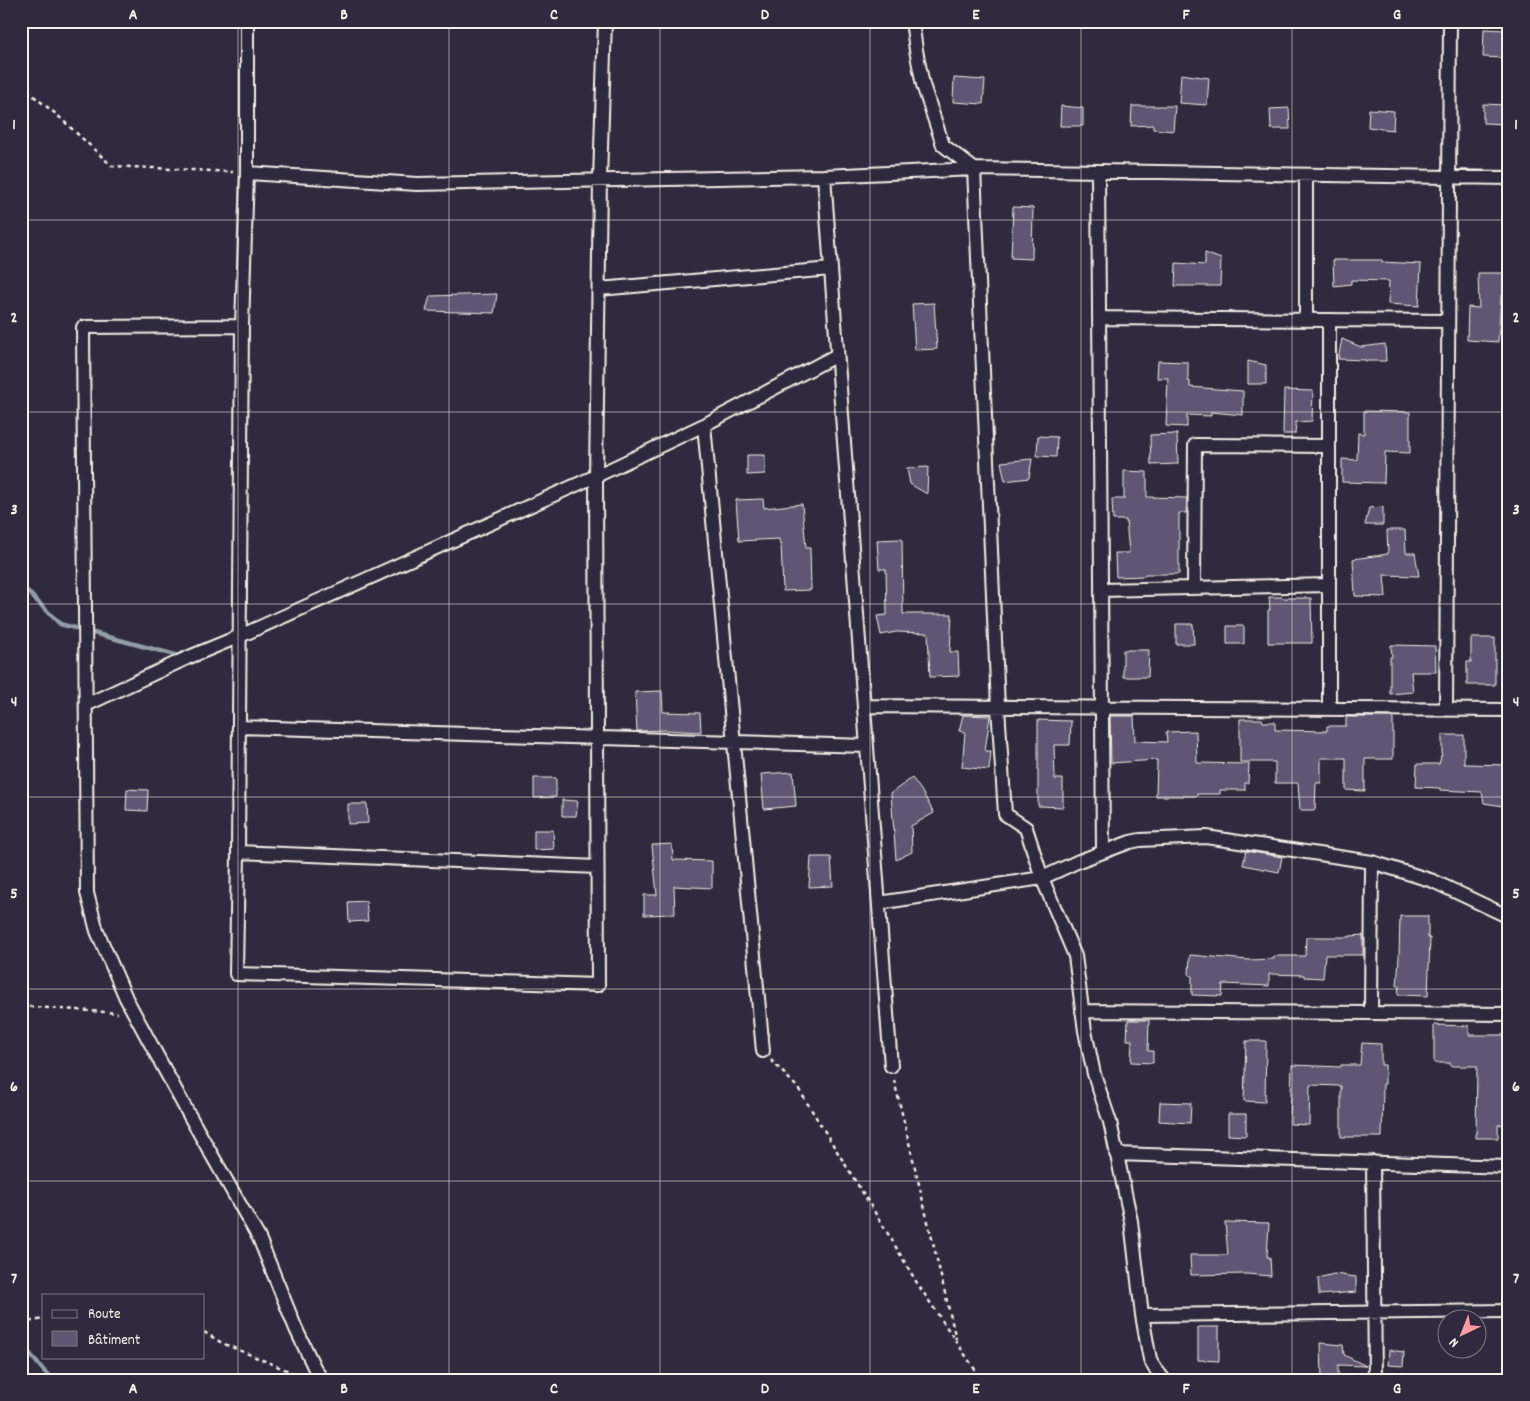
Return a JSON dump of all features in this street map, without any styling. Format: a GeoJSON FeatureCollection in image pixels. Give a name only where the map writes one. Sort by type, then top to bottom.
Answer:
{"type":"FeatureCollection","features":[{"type":"Feature","properties":{"kind":"street"},"geometry":{"type":"LineString","coordinates":[[247,21],[247,172],[242,326],[236,974],[598,986],[596,476],[600,180],[605,21]]}},
{"type":"Feature","properties":{"kind":"street"},"geometry":{"type":"LineString","coordinates":[[912,21],[923,85],[943,145],[974,170],[998,707],[1005,814],[1026,828],[1042,878],[1075,956],[1082,1011],[1094,1074],[1110,1122],[1131,1221],[1142,1315],[1150,1359],[1164,1380]]}},
{"type":"Feature","properties":{"kind":"street"},"geometry":{"type":"LineString","coordinates":[[1446,710],[1450,21]]}},
{"type":"Feature","properties":{"kind":"street"},"geometry":{"type":"LineString","coordinates":[[247,172],[417,184],[824,176],[974,170],[1509,178]]}},
{"type":"Feature","properties":{"kind":"street"},"geometry":{"type":"LineString","coordinates":[[1098,171],[1103,852]]}},
{"type":"Feature","properties":{"kind":"street"},"geometry":{"type":"LineString","coordinates":[[1306,175],[1306,320]]}},
{"type":"Feature","properties":{"kind":"street"},"geometry":{"type":"LineString","coordinates":[[824,176],[891,1066]]}},
{"type":"Feature","properties":{"kind":"street"},"geometry":{"type":"LineString","coordinates":[[599,289],[831,269]]}},
{"type":"Feature","properties":{"kind":"street"},"geometry":{"type":"LineString","coordinates":[[1099,318],[1447,321]]}},
{"type":"Feature","properties":{"kind":"street"},"geometry":{"type":"LineString","coordinates":[[1329,320],[1329,709]]}},
{"type":"Feature","properties":{"kind":"street"},"geometry":{"type":"LineString","coordinates":[[242,326],[83,327],[87,893],[97,931],[126,998],[188,1113],[259,1238],[296,1329],[322,1380]]}},
{"type":"Feature","properties":{"kind":"street"},"geometry":{"type":"LineString","coordinates":[[86,705],[187,658],[596,476],[704,425],[837,355]]}},
{"type":"Feature","properties":{"kind":"street"},"geometry":{"type":"LineString","coordinates":[[704,425],[763,1051]]}},
{"type":"Feature","properties":{"kind":"street"},"geometry":{"type":"LineString","coordinates":[[1194,588],[1195,444],[1329,446]]}},
{"type":"Feature","properties":{"kind":"street"},"geometry":{"type":"LineString","coordinates":[[1101,590],[1329,585]]}},
{"type":"Feature","properties":{"kind":"street"},"geometry":{"type":"LineString","coordinates":[[864,706],[1509,710]]}},
{"type":"Feature","properties":{"kind":"street"},"geometry":{"type":"LineString","coordinates":[[239,727],[867,746]]}},
{"type":"Feature","properties":{"kind":"street"},"geometry":{"type":"LineString","coordinates":[[879,903],[1042,878],[1079,861],[1130,842],[1206,837],[1372,862],[1433,881],[1509,917]]}},
{"type":"Feature","properties":{"kind":"street"},"geometry":{"type":"LineString","coordinates":[[238,852],[597,867]]}},
{"type":"Feature","properties":{"kind":"street"},"geometry":{"type":"LineString","coordinates":[[1372,862],[1372,1013]]}},
{"type":"Feature","properties":{"kind":"street"},"geometry":{"type":"LineString","coordinates":[[1082,1011],[1509,1014]]}},
{"type":"Feature","properties":{"kind":"street"},"geometry":{"type":"LineString","coordinates":[[1116,1154],[1509,1167]]}},
{"type":"Feature","properties":{"kind":"street"},"geometry":{"type":"LineString","coordinates":[[1373,1162],[1375,1380]]}},
{"type":"Feature","properties":{"kind":"street"},"geometry":{"type":"LineString","coordinates":[[1142,1315],[1509,1311]]}},
{"type":"Feature","properties":{"kind":"path"},"geometry":{"type":"LineString","coordinates":[[21,86],[56,114],[112,166],[247,172]]}},
{"type":"Feature","properties":{"kind":"path"},"geometry":{"type":"LineString","coordinates":[[21,1006],[134,1014]]}},
{"type":"Feature","properties":{"kind":"path"},"geometry":{"type":"LineString","coordinates":[[763,1051],[798,1088],[917,1283],[982,1380]]}},
{"type":"Feature","properties":{"kind":"path"},"geometry":{"type":"LineString","coordinates":[[891,1066],[957,1343]]}},
{"type":"Feature","properties":{"kind":"path"},"geometry":{"type":"LineString","coordinates":[[21,1323],[42,1319]]}},
{"type":"Feature","properties":{"kind":"path"},"geometry":{"type":"LineString","coordinates":[[205,1333],[222,1343],[310,1380]]}},
{"type":"Feature","properties":{"kind":"building"},"geometry":{"type":"Polygon","coordinates":[[[1484,29],[1505,30],[1504,58],[1483,57],[1484,29]]]}},
{"type":"Feature","properties":{"kind":"building"},"geometry":{"type":"Polygon","coordinates":[[[1181,74],[1209,78],[1207,105],[1179,103],[1181,74]]]}},
{"type":"Feature","properties":{"kind":"building"},"geometry":{"type":"Polygon","coordinates":[[[954,78],[985,80],[983,104],[953,102],[954,78]]]}},
{"type":"Feature","properties":{"kind":"building"},"geometry":{"type":"Polygon","coordinates":[[[1483,104],[1507,105],[1507,124],[1483,123],[1483,104]]]}},
{"type":"Feature","properties":{"kind":"building"},"geometry":{"type":"Polygon","coordinates":[[[1061,106],[1083,108],[1083,126],[1060,126],[1061,106]]]}},
{"type":"Feature","properties":{"kind":"building"},"geometry":{"type":"Polygon","coordinates":[[[1132,106],[1175,106],[1173,131],[1153,129],[1153,125],[1131,126],[1132,106]]]}},
{"type":"Feature","properties":{"kind":"building"},"geometry":{"type":"Polygon","coordinates":[[[1289,108],[1290,129],[1271,129],[1270,109],[1289,108]]]}},
{"type":"Feature","properties":{"kind":"building"},"geometry":{"type":"Polygon","coordinates":[[[1369,109],[1394,111],[1393,130],[1368,127],[1369,109]]]}},
{"type":"Feature","properties":{"kind":"building"},"geometry":{"type":"Polygon","coordinates":[[[1013,207],[1033,208],[1032,259],[1011,258],[1013,207]]]}},
{"type":"Feature","properties":{"kind":"building"},"geometry":{"type":"Polygon","coordinates":[[[1205,253],[1221,259],[1220,286],[1175,286],[1176,263],[1205,265],[1205,253]]]}},
{"type":"Feature","properties":{"kind":"building"},"geometry":{"type":"Polygon","coordinates":[[[1333,260],[1382,260],[1382,262],[1421,264],[1419,306],[1388,304],[1389,281],[1351,280],[1351,284],[1334,286],[1333,260]]]}},
{"type":"Feature","properties":{"kind":"building"},"geometry":{"type":"Polygon","coordinates":[[[1478,273],[1503,273],[1503,296],[1501,296],[1498,342],[1467,340],[1468,307],[1479,308],[1478,273]]]}},
{"type":"Feature","properties":{"kind":"building"},"geometry":{"type":"Polygon","coordinates":[[[497,294],[494,313],[426,311],[430,296],[497,294]]]}},
{"type":"Feature","properties":{"kind":"building"},"geometry":{"type":"Polygon","coordinates":[[[934,303],[937,349],[915,350],[912,304],[934,303]]]}},
{"type":"Feature","properties":{"kind":"building"},"geometry":{"type":"Polygon","coordinates":[[[1342,339],[1361,347],[1385,344],[1386,361],[1338,359],[1342,339]]]}},
{"type":"Feature","properties":{"kind":"building"},"geometry":{"type":"Polygon","coordinates":[[[1158,361],[1188,362],[1188,381],[1190,381],[1190,387],[1243,391],[1243,415],[1211,412],[1211,416],[1187,415],[1187,427],[1166,426],[1168,378],[1157,378],[1158,361]]]}},
{"type":"Feature","properties":{"kind":"building"},"geometry":{"type":"Polygon","coordinates":[[[1248,361],[1266,365],[1266,384],[1248,384],[1248,361]]]}},
{"type":"Feature","properties":{"kind":"building"},"geometry":{"type":"Polygon","coordinates":[[[1284,390],[1313,391],[1312,421],[1296,422],[1295,434],[1283,434],[1284,390]]]}},
{"type":"Feature","properties":{"kind":"building"},"geometry":{"type":"Polygon","coordinates":[[[1364,411],[1410,412],[1410,453],[1385,452],[1384,483],[1342,482],[1342,459],[1357,460],[1358,433],[1364,434],[1364,411]]]}},
{"type":"Feature","properties":{"kind":"building"},"geometry":{"type":"Polygon","coordinates":[[[1177,434],[1178,464],[1151,465],[1150,435],[1177,434]]]}},
{"type":"Feature","properties":{"kind":"building"},"geometry":{"type":"Polygon","coordinates":[[[1038,436],[1057,437],[1056,457],[1037,456],[1038,436]]]}},
{"type":"Feature","properties":{"kind":"building"},"geometry":{"type":"Polygon","coordinates":[[[747,455],[765,455],[765,474],[747,475],[747,455]]]}},
{"type":"Feature","properties":{"kind":"building"},"geometry":{"type":"Polygon","coordinates":[[[1032,459],[1029,478],[1005,481],[1001,462],[1032,459]]]}},
{"type":"Feature","properties":{"kind":"building"},"geometry":{"type":"Polygon","coordinates":[[[928,467],[927,494],[910,484],[907,468],[928,467]]]}},
{"type":"Feature","properties":{"kind":"building"},"geometry":{"type":"Polygon","coordinates":[[[1124,471],[1147,472],[1147,497],[1187,498],[1186,513],[1179,513],[1179,574],[1145,574],[1145,576],[1116,577],[1115,553],[1129,553],[1126,520],[1113,520],[1112,499],[1124,499],[1124,471]]]}},
{"type":"Feature","properties":{"kind":"building"},"geometry":{"type":"Polygon","coordinates":[[[763,499],[764,508],[802,504],[806,548],[810,548],[811,590],[783,591],[781,544],[779,539],[739,541],[736,500],[763,499]]]}},
{"type":"Feature","properties":{"kind":"building"},"geometry":{"type":"Polygon","coordinates":[[[1383,507],[1383,525],[1365,525],[1369,508],[1383,507]]]}},
{"type":"Feature","properties":{"kind":"building"},"geometry":{"type":"Polygon","coordinates":[[[1387,530],[1405,530],[1406,553],[1415,553],[1419,576],[1384,575],[1386,597],[1355,596],[1353,559],[1388,554],[1387,530]]]}},
{"type":"Feature","properties":{"kind":"building"},"geometry":{"type":"Polygon","coordinates":[[[902,539],[903,614],[952,614],[950,652],[958,652],[959,676],[930,677],[928,633],[896,632],[881,635],[877,616],[887,615],[886,569],[879,569],[877,540],[902,539]]]}},
{"type":"Feature","properties":{"kind":"building"},"geometry":{"type":"Polygon","coordinates":[[[1269,597],[1311,598],[1312,643],[1268,643],[1269,597]]]}},
{"type":"Feature","properties":{"kind":"building"},"geometry":{"type":"Polygon","coordinates":[[[1176,624],[1193,624],[1194,644],[1176,644],[1176,624]]]}},
{"type":"Feature","properties":{"kind":"building"},"geometry":{"type":"Polygon","coordinates":[[[1227,626],[1244,626],[1244,644],[1227,644],[1227,626]]]}},
{"type":"Feature","properties":{"kind":"building"},"geometry":{"type":"Polygon","coordinates":[[[1471,638],[1495,638],[1495,685],[1467,685],[1467,662],[1471,662],[1471,638]]]}},
{"type":"Feature","properties":{"kind":"building"},"geometry":{"type":"Polygon","coordinates":[[[1391,645],[1435,646],[1436,672],[1411,672],[1413,692],[1390,694],[1391,645]]]}},
{"type":"Feature","properties":{"kind":"building"},"geometry":{"type":"Polygon","coordinates":[[[1123,650],[1149,650],[1148,677],[1123,677],[1123,650]]]}},
{"type":"Feature","properties":{"kind":"building"},"geometry":{"type":"Polygon","coordinates":[[[662,691],[663,712],[700,713],[701,732],[637,731],[635,692],[662,691]]]}},
{"type":"Feature","properties":{"kind":"building"},"geometry":{"type":"Polygon","coordinates":[[[963,715],[990,716],[985,751],[991,751],[989,770],[962,767],[965,732],[959,731],[963,715]]]}},
{"type":"Feature","properties":{"kind":"building"},"geometry":{"type":"Polygon","coordinates":[[[1110,716],[1134,716],[1135,741],[1167,742],[1166,732],[1196,731],[1197,763],[1249,764],[1248,783],[1245,783],[1245,790],[1220,790],[1220,794],[1197,794],[1197,796],[1156,796],[1157,760],[1111,763],[1110,716]]]}},
{"type":"Feature","properties":{"kind":"building"},"geometry":{"type":"Polygon","coordinates":[[[1346,717],[1393,717],[1393,759],[1365,759],[1365,791],[1346,790],[1346,758],[1321,758],[1321,783],[1316,783],[1315,810],[1300,810],[1298,783],[1275,783],[1275,762],[1240,762],[1240,719],[1262,719],[1263,722],[1275,722],[1275,730],[1327,731],[1327,726],[1346,726],[1346,717]]]}},
{"type":"Feature","properties":{"kind":"building"},"geometry":{"type":"Polygon","coordinates":[[[1038,720],[1071,721],[1070,745],[1054,745],[1055,779],[1063,779],[1063,807],[1038,806],[1038,720]]]}},
{"type":"Feature","properties":{"kind":"building"},"geometry":{"type":"Polygon","coordinates":[[[1442,735],[1464,735],[1464,764],[1509,765],[1509,807],[1484,803],[1482,792],[1416,787],[1417,764],[1439,764],[1442,753],[1442,735]]]}},
{"type":"Feature","properties":{"kind":"building"},"geometry":{"type":"Polygon","coordinates":[[[793,772],[796,806],[764,809],[761,774],[793,772]]]}},
{"type":"Feature","properties":{"kind":"building"},"geometry":{"type":"Polygon","coordinates":[[[534,778],[556,778],[556,797],[534,798],[534,778]]]}},
{"type":"Feature","properties":{"kind":"building"},"geometry":{"type":"Polygon","coordinates":[[[912,778],[934,813],[911,826],[912,852],[896,860],[891,793],[912,778]]]}},
{"type":"Feature","properties":{"kind":"building"},"geometry":{"type":"Polygon","coordinates":[[[127,789],[148,790],[147,811],[126,810],[127,789]]]}},
{"type":"Feature","properties":{"kind":"building"},"geometry":{"type":"Polygon","coordinates":[[[562,800],[578,801],[576,816],[562,816],[562,800]]]}},
{"type":"Feature","properties":{"kind":"building"},"geometry":{"type":"Polygon","coordinates":[[[348,804],[367,804],[368,823],[348,824],[348,804]]]}},
{"type":"Feature","properties":{"kind":"building"},"geometry":{"type":"Polygon","coordinates":[[[534,830],[553,830],[554,849],[534,850],[534,830]]]}},
{"type":"Feature","properties":{"kind":"building"},"geometry":{"type":"Polygon","coordinates":[[[672,844],[673,860],[712,861],[712,888],[674,886],[675,914],[644,915],[644,895],[657,895],[652,845],[672,844]]]}},
{"type":"Feature","properties":{"kind":"building"},"geometry":{"type":"Polygon","coordinates":[[[1246,851],[1282,857],[1279,872],[1243,865],[1246,851]]]}},
{"type":"Feature","properties":{"kind":"building"},"geometry":{"type":"Polygon","coordinates":[[[811,857],[831,857],[833,886],[809,887],[811,857]]]}},
{"type":"Feature","properties":{"kind":"building"},"geometry":{"type":"Polygon","coordinates":[[[366,901],[368,921],[349,922],[348,902],[366,901]]]}},
{"type":"Feature","properties":{"kind":"building"},"geometry":{"type":"Polygon","coordinates":[[[1400,916],[1428,916],[1428,938],[1430,938],[1428,996],[1398,995],[1400,916]]]}},
{"type":"Feature","properties":{"kind":"building"},"geometry":{"type":"Polygon","coordinates":[[[1363,935],[1363,955],[1325,955],[1323,978],[1304,977],[1304,975],[1269,974],[1269,986],[1223,984],[1222,996],[1192,995],[1192,976],[1189,975],[1190,955],[1249,960],[1274,959],[1274,956],[1305,956],[1306,937],[1350,937],[1363,935]]]}},
{"type":"Feature","properties":{"kind":"building"},"geometry":{"type":"Polygon","coordinates":[[[1128,1020],[1149,1020],[1148,1051],[1153,1051],[1153,1063],[1131,1062],[1132,1040],[1127,1040],[1128,1020]]]}},
{"type":"Feature","properties":{"kind":"building"},"geometry":{"type":"Polygon","coordinates":[[[1434,1025],[1469,1026],[1469,1035],[1509,1035],[1509,1124],[1498,1125],[1498,1138],[1476,1138],[1477,1066],[1450,1066],[1450,1063],[1434,1063],[1434,1025]]]}},
{"type":"Feature","properties":{"kind":"building"},"geometry":{"type":"Polygon","coordinates":[[[1246,1041],[1266,1041],[1265,1102],[1244,1101],[1246,1041]]]}},
{"type":"Feature","properties":{"kind":"building"},"geometry":{"type":"Polygon","coordinates":[[[1362,1043],[1381,1044],[1381,1065],[1385,1065],[1382,1137],[1341,1137],[1341,1086],[1310,1085],[1309,1125],[1290,1124],[1292,1065],[1341,1067],[1341,1065],[1360,1065],[1362,1043]]]}},
{"type":"Feature","properties":{"kind":"building"},"geometry":{"type":"Polygon","coordinates":[[[1160,1102],[1191,1103],[1190,1123],[1159,1121],[1160,1102]]]}},
{"type":"Feature","properties":{"kind":"building"},"geometry":{"type":"Polygon","coordinates":[[[1228,1114],[1246,1114],[1246,1136],[1228,1135],[1228,1114]]]}},
{"type":"Feature","properties":{"kind":"building"},"geometry":{"type":"Polygon","coordinates":[[[1225,1222],[1269,1223],[1267,1257],[1270,1257],[1271,1276],[1247,1274],[1191,1275],[1190,1255],[1228,1255],[1225,1222]]]}},
{"type":"Feature","properties":{"kind":"building"},"geometry":{"type":"Polygon","coordinates":[[[1334,1274],[1356,1277],[1356,1292],[1319,1295],[1318,1278],[1334,1274]]]}},
{"type":"Feature","properties":{"kind":"building"},"geometry":{"type":"Polygon","coordinates":[[[1198,1327],[1219,1327],[1219,1361],[1198,1360],[1198,1327]]]}},
{"type":"Feature","properties":{"kind":"building"},"geometry":{"type":"Polygon","coordinates":[[[1321,1343],[1343,1345],[1344,1355],[1366,1366],[1338,1365],[1338,1380],[1322,1380],[1321,1343]]]}},
{"type":"Feature","properties":{"kind":"building"},"geometry":{"type":"Polygon","coordinates":[[[1389,1350],[1404,1352],[1403,1366],[1388,1365],[1389,1350]]]}},
{"type":"Feature","properties":{"kind":"waterway"},"geometry":{"type":"LineString","coordinates":[[21,585],[60,624],[183,657]]}},
{"type":"Feature","properties":{"kind":"waterway"},"geometry":{"type":"LineString","coordinates":[[21,1343],[53,1380]]}}]}
